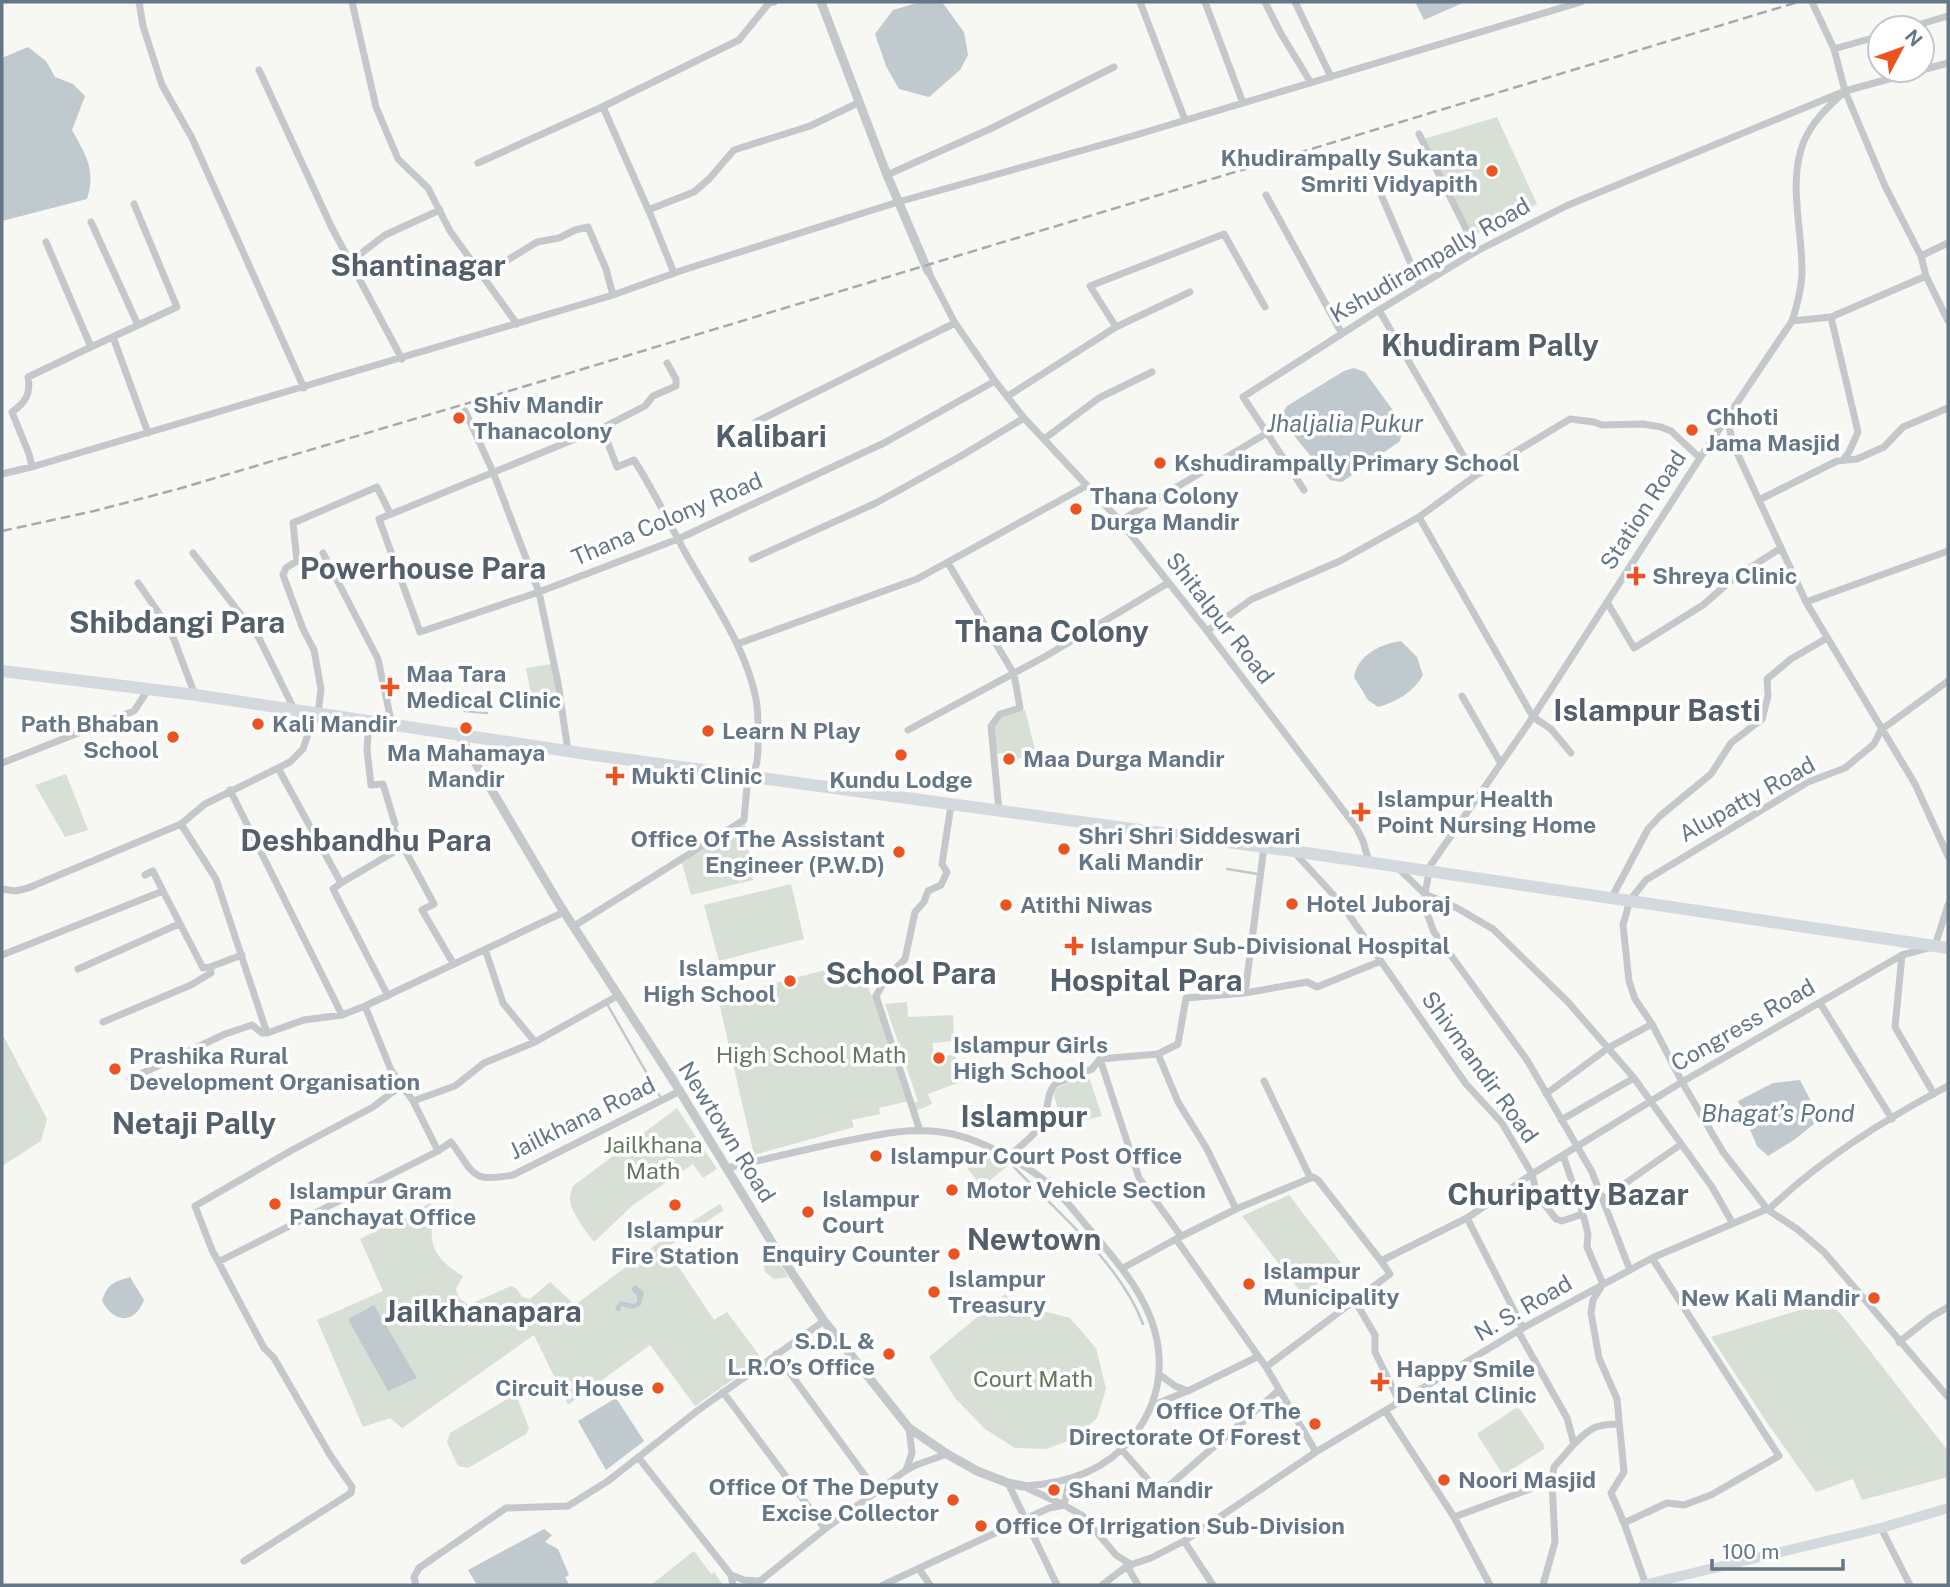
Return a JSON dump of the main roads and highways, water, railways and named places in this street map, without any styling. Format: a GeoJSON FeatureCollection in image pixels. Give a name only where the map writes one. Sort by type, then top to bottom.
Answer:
{"type":"FeatureCollection","features":[{"type":"Feature","properties":{"kind":"main road"},"geometry":{"type":"LineString","coordinates":[[2,671],[196,695],[568,751],[1395,866],[1432,866],[1630,900],[1948,948]]}},
{"type":"Feature","properties":{"kind":"main road"},"geometry":{"type":"LineString","coordinates":[[1645,1585],[1881,1528],[1948,1508]]}},
{"type":"Feature","properties":{"kind":"water"},"geometry":{"type":"Polygon","coordinates":[[[920,2],[942,2],[964,32],[968,55],[960,70],[929,97],[899,89],[886,66],[875,34],[893,10],[920,2]]]}},
{"type":"Feature","properties":{"kind":"water"},"geometry":{"type":"Polygon","coordinates":[[[1415,2],[1465,2],[1424,20],[1415,2]]]}},
{"type":"Feature","properties":{"kind":"water"},"geometry":{"type":"Polygon","coordinates":[[[28,47],[46,61],[55,77],[73,84],[85,96],[72,130],[88,163],[90,189],[87,199],[2,221],[2,58],[28,47]]]}},
{"type":"Feature","properties":{"kind":"water","name":"Jhaljalia Pukur"},"geometry":{"type":"Polygon","coordinates":[[[1354,368],[1365,372],[1400,420],[1402,432],[1400,441],[1342,482],[1330,480],[1283,422],[1282,414],[1287,406],[1344,371],[1354,368]]]}},
{"type":"Feature","properties":{"kind":"water"},"geometry":{"type":"Polygon","coordinates":[[[1401,641],[1417,657],[1423,675],[1404,696],[1378,707],[1368,700],[1354,677],[1356,669],[1371,652],[1401,641]]]}},
{"type":"Feature","properties":{"kind":"water","name":"Bhagat’s Pond"},"geometry":{"type":"Polygon","coordinates":[[[1800,1080],[1820,1119],[1768,1156],[1757,1146],[1738,1101],[1773,1083],[1800,1080]]]}},
{"type":"Feature","properties":{"kind":"water"},"geometry":{"type":"Polygon","coordinates":[[[130,1277],[144,1300],[135,1314],[118,1317],[112,1314],[102,1301],[112,1284],[130,1277]]]}},
{"type":"Feature","properties":{"kind":"water"},"geometry":{"type":"Polygon","coordinates":[[[635,1285],[644,1292],[641,1305],[633,1309],[621,1306],[620,1311],[617,1311],[615,1307],[621,1301],[634,1304],[637,1302],[637,1296],[631,1289],[635,1285]]]}},
{"type":"Feature","properties":{"kind":"water"},"geometry":{"type":"Polygon","coordinates":[[[374,1305],[417,1378],[388,1391],[348,1319],[374,1305]]]}},
{"type":"Feature","properties":{"kind":"water"},"geometry":{"type":"Polygon","coordinates":[[[616,1398],[644,1441],[606,1470],[578,1421],[616,1398]]]}},
{"type":"Feature","properties":{"kind":"water"},"geometry":{"type":"Polygon","coordinates":[[[544,1529],[552,1535],[545,1542],[558,1549],[569,1575],[565,1577],[569,1584],[573,1585],[477,1585],[468,1570],[544,1529]]]}},
{"type":"Feature","properties":{"kind":"waterway"},"geometry":{"type":"LineString","coordinates":[[412,705],[456,710]]}},
{"type":"Feature","properties":{"kind":"waterway"},"geometry":{"type":"LineString","coordinates":[[465,711],[487,713]]}},
{"type":"Feature","properties":{"kind":"waterway"},"geometry":{"type":"LineString","coordinates":[[1227,869],[1258,874]]}},
{"type":"Feature","properties":{"kind":"waterway"},"geometry":{"type":"LineString","coordinates":[[607,1004],[661,1098]]}},
{"type":"Feature","properties":{"kind":"waterway"},"geometry":{"type":"LineString","coordinates":[[1013,1166],[1104,1260],[1133,1302],[1143,1324]]}},
{"type":"Feature","properties":{"kind":"railway"},"geometry":{"type":"LineString","coordinates":[[2,531],[178,489],[1798,2]]}},
{"type":"Feature","properties":{"kind":"place","name":"Khudirampally Sukanta Smriti Vidyapith"},"geometry":{"type":"Point","coordinates":[1492,171]}},
{"type":"Feature","properties":{"kind":"place","name":"Shiv Mandir Thanacolony"},"geometry":{"type":"Point","coordinates":[459,418]}},
{"type":"Feature","properties":{"kind":"place","name":"Chhoti Jama Masjid"},"geometry":{"type":"Point","coordinates":[1692,430]}},
{"type":"Feature","properties":{"kind":"place","name":"Kshudirampally Primary School"},"geometry":{"type":"Point","coordinates":[1160,463]}},
{"type":"Feature","properties":{"kind":"place","name":"Thana Colony Durga Mandir"},"geometry":{"type":"Point","coordinates":[1076,509]}},
{"type":"Feature","properties":{"kind":"place","name":"Shreya Clinic"},"geometry":{"type":"Point","coordinates":[1636,576]}},
{"type":"Feature","properties":{"kind":"place","name":"Maa Tara Medical Clinic"},"geometry":{"type":"Point","coordinates":[390,687]}},
{"type":"Feature","properties":{"kind":"place","name":"Kali Mandir"},"geometry":{"type":"Point","coordinates":[258,724]}},
{"type":"Feature","properties":{"kind":"place","name":"Ma Mahamaya Mandir"},"geometry":{"type":"Point","coordinates":[466,728]}},
{"type":"Feature","properties":{"kind":"place","name":"Learn N Play"},"geometry":{"type":"Point","coordinates":[708,731]}},
{"type":"Feature","properties":{"kind":"place","name":"Path Bhaban School"},"geometry":{"type":"Point","coordinates":[173,737]}},
{"type":"Feature","properties":{"kind":"place","name":"Kundu Lodge"},"geometry":{"type":"Point","coordinates":[901,755]}},
{"type":"Feature","properties":{"kind":"place","name":"Maa Durga Mandir"},"geometry":{"type":"Point","coordinates":[1009,759]}},
{"type":"Feature","properties":{"kind":"place","name":"Mukti Clinic"},"geometry":{"type":"Point","coordinates":[615,776]}},
{"type":"Feature","properties":{"kind":"place","name":"Islampur Health Point Nursing Home"},"geometry":{"type":"Point","coordinates":[1361,812]}},
{"type":"Feature","properties":{"kind":"place","name":"Shri Shri Siddeswari Kali Mandir"},"geometry":{"type":"Point","coordinates":[1064,849]}},
{"type":"Feature","properties":{"kind":"place","name":"Office Of The Assistant Engineer (P.W.D)"},"geometry":{"type":"Point","coordinates":[899,852]}},
{"type":"Feature","properties":{"kind":"place","name":"Hotel Juboraj"},"geometry":{"type":"Point","coordinates":[1292,904]}},
{"type":"Feature","properties":{"kind":"place","name":"Atithi Niwas"},"geometry":{"type":"Point","coordinates":[1006,905]}},
{"type":"Feature","properties":{"kind":"place","name":"Islampur Sub-Divisional Hospital"},"geometry":{"type":"Point","coordinates":[1074,946]}},
{"type":"Feature","properties":{"kind":"place","name":"Islampur High School"},"geometry":{"type":"Point","coordinates":[790,981]}},
{"type":"Feature","properties":{"kind":"place","name":"Islampur Girls High School"},"geometry":{"type":"Point","coordinates":[939,1058]}},
{"type":"Feature","properties":{"kind":"place","name":"Prashika Rural Development Organisation"},"geometry":{"type":"Point","coordinates":[115,1069]}},
{"type":"Feature","properties":{"kind":"place","name":"Islampur Court Post Office"},"geometry":{"type":"Point","coordinates":[876,1156]}},
{"type":"Feature","properties":{"kind":"place","name":"Motor Vehicle Section"},"geometry":{"type":"Point","coordinates":[952,1190]}},
{"type":"Feature","properties":{"kind":"place","name":"Islampur Gram Panchayat Office"},"geometry":{"type":"Point","coordinates":[275,1204]}},
{"type":"Feature","properties":{"kind":"place","name":"Islampur Fire Station"},"geometry":{"type":"Point","coordinates":[675,1205]}},
{"type":"Feature","properties":{"kind":"place","name":"Islampur Court"},"geometry":{"type":"Point","coordinates":[808,1212]}},
{"type":"Feature","properties":{"kind":"place","name":"Enquiry Counter"},"geometry":{"type":"Point","coordinates":[954,1254]}},
{"type":"Feature","properties":{"kind":"place","name":"Islampur Municipality"},"geometry":{"type":"Point","coordinates":[1249,1284]}},
{"type":"Feature","properties":{"kind":"place","name":"Islampur Treasury"},"geometry":{"type":"Point","coordinates":[934,1292]}},
{"type":"Feature","properties":{"kind":"place","name":"New Kali Mandir"},"geometry":{"type":"Point","coordinates":[1874,1298]}},
{"type":"Feature","properties":{"kind":"place","name":"S.D.L & L.R.O’s Office"},"geometry":{"type":"Point","coordinates":[889,1354]}},
{"type":"Feature","properties":{"kind":"place","name":"Happy Smile Dental Clinic"},"geometry":{"type":"Point","coordinates":[1380,1382]}},
{"type":"Feature","properties":{"kind":"place","name":"Circuit House"},"geometry":{"type":"Point","coordinates":[658,1388]}},
{"type":"Feature","properties":{"kind":"place","name":"Office Of The Directorate Of Forest"},"geometry":{"type":"Point","coordinates":[1315,1424]}},
{"type":"Feature","properties":{"kind":"place","name":"Noori Masjid"},"geometry":{"type":"Point","coordinates":[1444,1480]}},
{"type":"Feature","properties":{"kind":"place","name":"Shani Mandir"},"geometry":{"type":"Point","coordinates":[1054,1490]}},
{"type":"Feature","properties":{"kind":"place","name":"Office Of The Deputy Excise Collector"},"geometry":{"type":"Point","coordinates":[953,1500]}},
{"type":"Feature","properties":{"kind":"place","name":"Office Of Irrigation Sub-Division"},"geometry":{"type":"Point","coordinates":[981,1526]}},
{"type":"Feature","properties":{"kind":"district","name":"Shantinagar"},"geometry":{"type":"Point","coordinates":[418,266]}},
{"type":"Feature","properties":{"kind":"district","name":"Khudiram Pally"},"geometry":{"type":"Point","coordinates":[1490,346]}},
{"type":"Feature","properties":{"kind":"district","name":"Kalibari"},"geometry":{"type":"Point","coordinates":[771,437]}},
{"type":"Feature","properties":{"kind":"district","name":"Powerhouse Para"},"geometry":{"type":"Point","coordinates":[423,569]}},
{"type":"Feature","properties":{"kind":"district","name":"Shibdangi Para"},"geometry":{"type":"Point","coordinates":[177,623]}},
{"type":"Feature","properties":{"kind":"district","name":"Thana Colony"},"geometry":{"type":"Point","coordinates":[1052,632]}},
{"type":"Feature","properties":{"kind":"district","name":"Islampur Basti"},"geometry":{"type":"Point","coordinates":[1657,711]}},
{"type":"Feature","properties":{"kind":"district","name":"Deshbandhu Para"},"geometry":{"type":"Point","coordinates":[366,841]}},
{"type":"Feature","properties":{"kind":"district","name":"School Para"},"geometry":{"type":"Point","coordinates":[911,974]}},
{"type":"Feature","properties":{"kind":"district","name":"Hospital Para"},"geometry":{"type":"Point","coordinates":[1146,981]}},
{"type":"Feature","properties":{"kind":"district","name":"Islampur"},"geometry":{"type":"Point","coordinates":[1024,1117]}},
{"type":"Feature","properties":{"kind":"district","name":"Netaji Pally"},"geometry":{"type":"Point","coordinates":[194,1124]}},
{"type":"Feature","properties":{"kind":"district","name":"Churipatty Bazar"},"geometry":{"type":"Point","coordinates":[1568,1195]}},
{"type":"Feature","properties":{"kind":"district","name":"Newtown"},"geometry":{"type":"Point","coordinates":[1034,1240]}},
{"type":"Feature","properties":{"kind":"district","name":"Jailkhanapara"},"geometry":{"type":"Point","coordinates":[483,1312]}},
{"type":"Feature","properties":{"kind":"park label","name":"High School Math"},"geometry":{"type":"Point","coordinates":[811,1055]}},
{"type":"Feature","properties":{"kind":"park label","name":"Jailkhana Math"},"geometry":{"type":"Point","coordinates":[653,1158]}},
{"type":"Feature","properties":{"kind":"park label","name":"Court Math"},"geometry":{"type":"Point","coordinates":[1033,1379]}}]}
